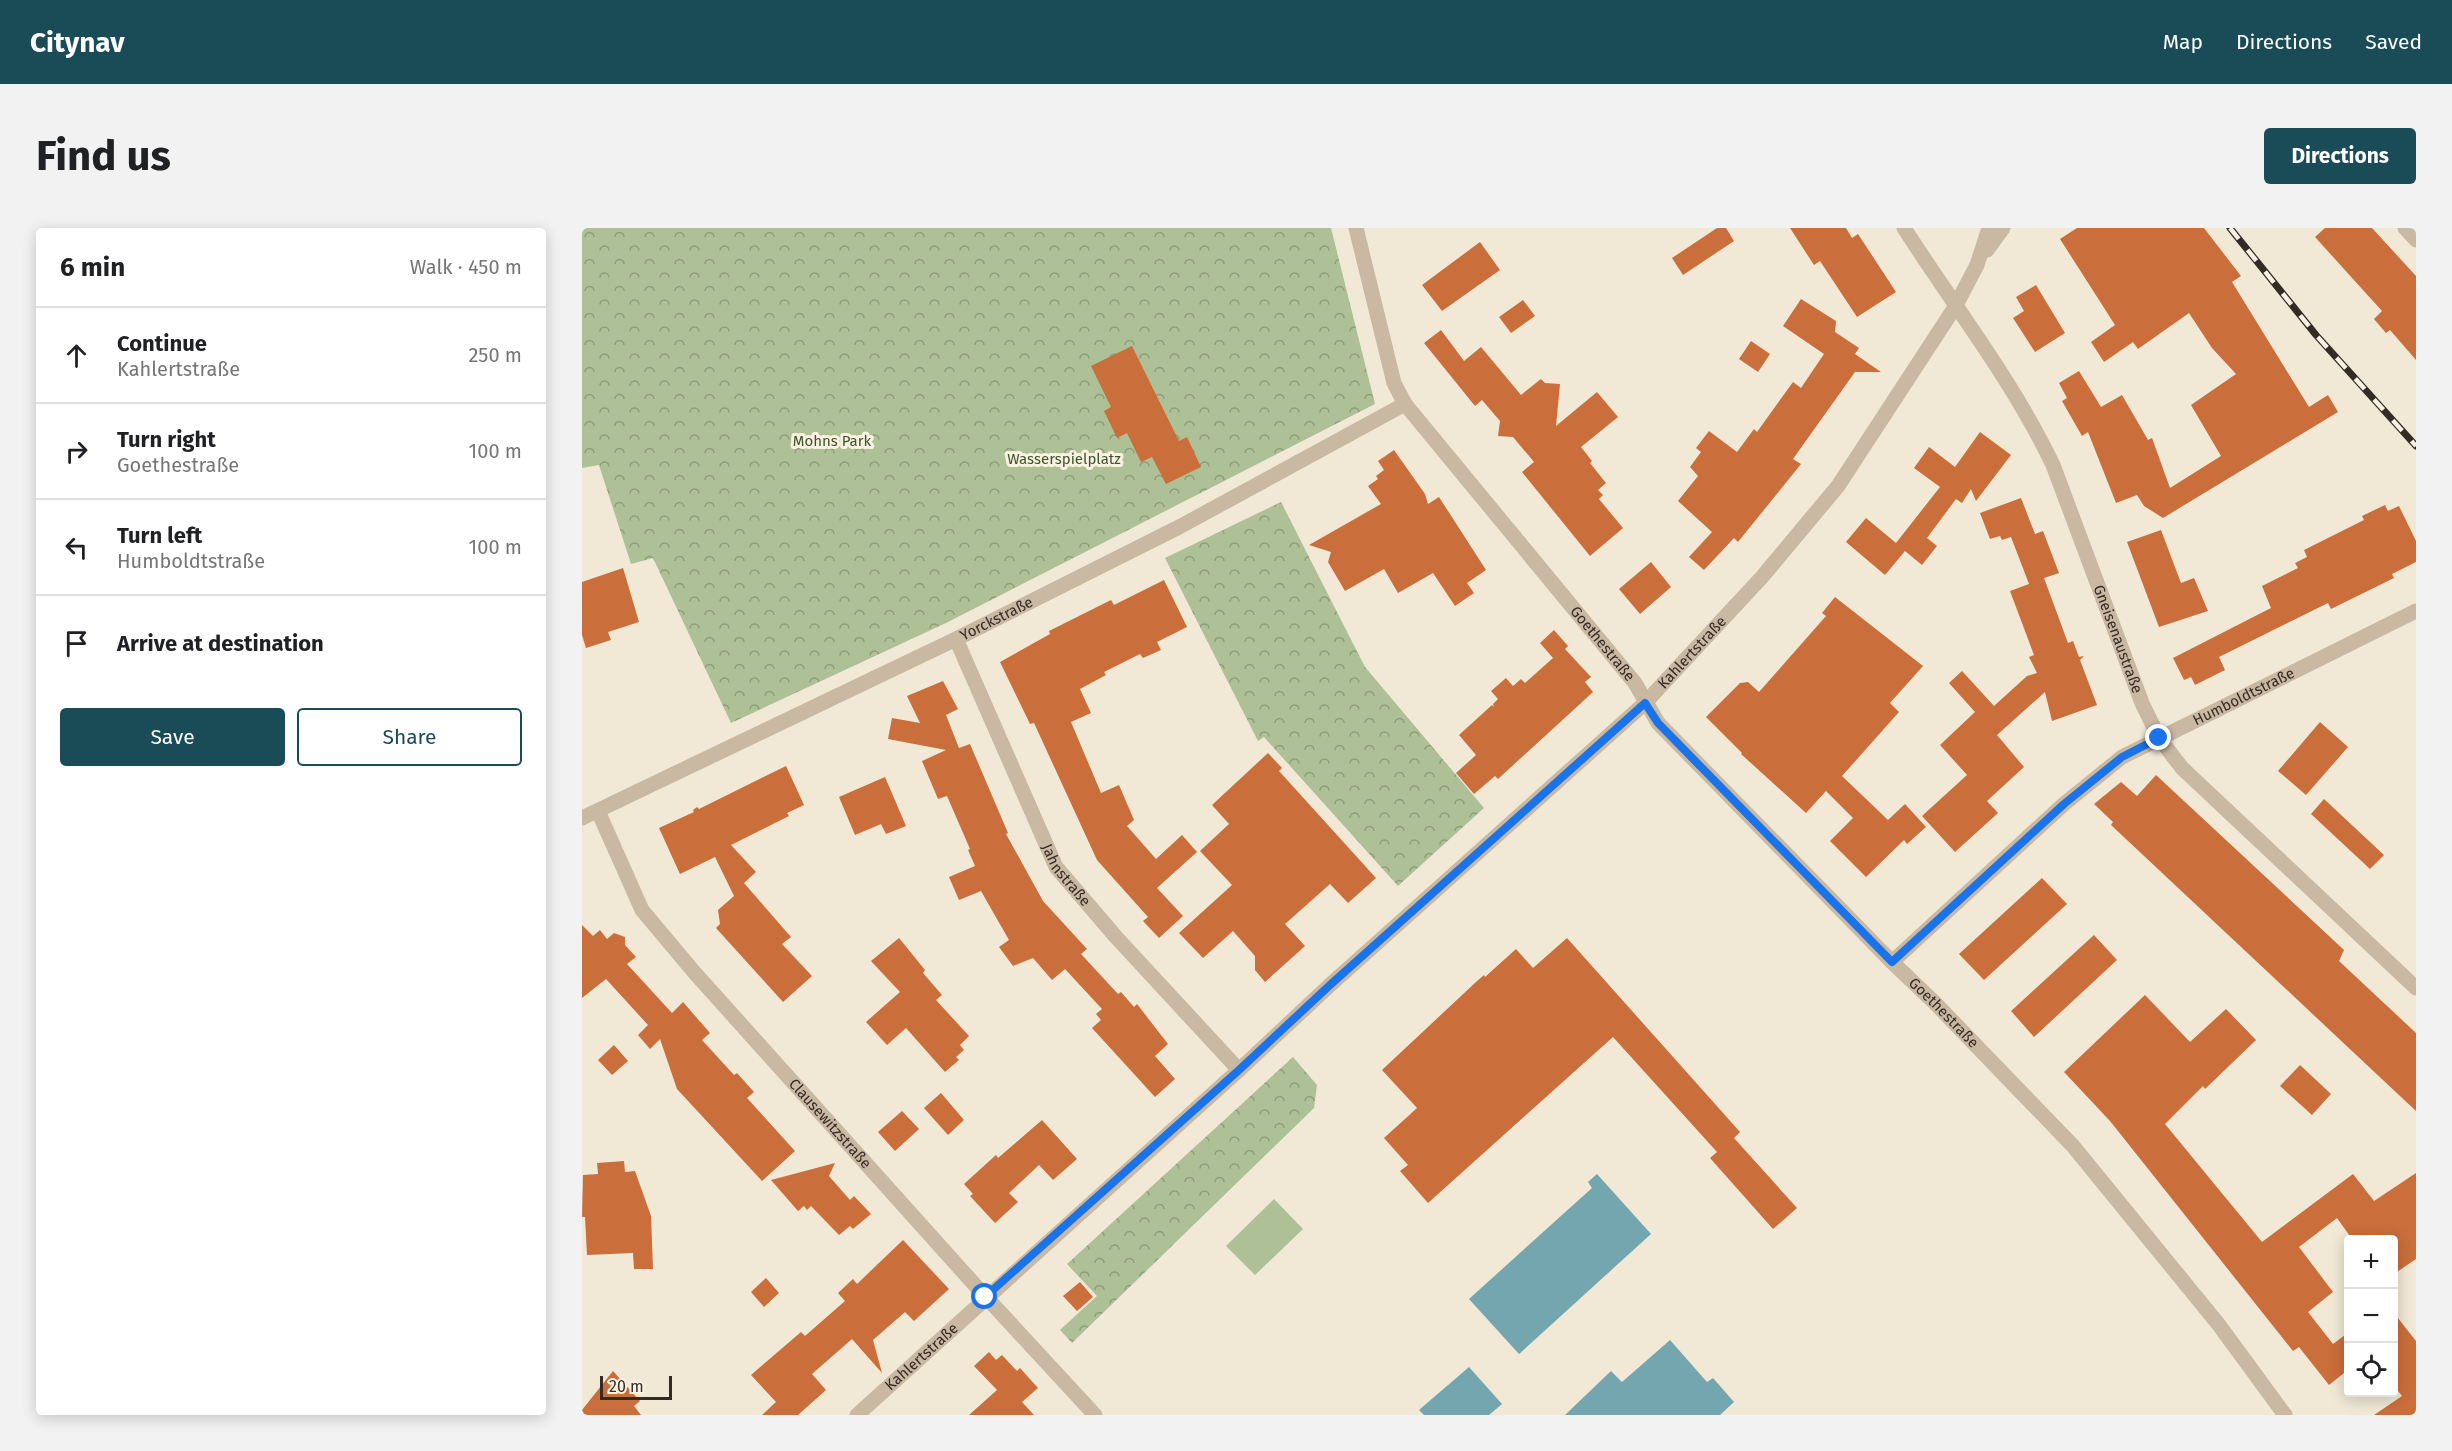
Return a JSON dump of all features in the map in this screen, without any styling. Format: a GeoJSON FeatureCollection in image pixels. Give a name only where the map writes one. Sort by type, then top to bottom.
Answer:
{"type":"FeatureCollection","features":[{"type":"Feature","properties":{"kind":"street","name":"Goethestraße"},"geometry":{"type":"LineString","coordinates":[[1356,228],[1394,383],[1405,404],[1635,683],[1658,723],[2073,1146],[2219,1325],[2285,1415]]}},
{"type":"Feature","properties":{"kind":"street","name":"Gneisenaustraße"},"geometry":{"type":"LineString","coordinates":[[1904,228],[1955,308],[1972,328],[2042,442],[2053,465],[2142,703],[2159,738],[2182,768],[2416,988]]}},
{"type":"Feature","properties":{"kind":"street","name":"Kahlertstraße"},"geometry":{"type":"LineString","coordinates":[[1977,265],[1989,228]]}},
{"type":"Feature","properties":{"kind":"street","name":"Kahlertstraße"},"geometry":{"type":"LineString","coordinates":[[857,1415],[1330,985],[1645,703],[1762,577],[1838,486],[1955,308],[1977,265],[2003,228]]}},
{"type":"Feature","properties":{"kind":"street"},"geometry":{"type":"LineString","coordinates":[[2405,228],[2416,240]]}},
{"type":"Feature","properties":{"kind":"street","name":"Yorckstraße"},"geometry":{"type":"LineString","coordinates":[[582,818],[956,639],[1181,526],[1405,404]]}},
{"type":"Feature","properties":{"kind":"street","name":"Humboldtstraße"},"geometry":{"type":"LineString","coordinates":[[1892,962],[2064,804],[2122,757],[2416,611]]}},
{"type":"Feature","properties":{"kind":"street","name":"Jahnstraße"},"geometry":{"type":"LineString","coordinates":[[956,639],[1056,867],[1116,937],[1239,1070]]}},
{"type":"Feature","properties":{"kind":"street","name":"Clausewitzstraße"},"geometry":{"type":"LineString","coordinates":[[598,811],[642,910],[694,972],[985,1297],[1095,1415]]}},
{"type":"Feature","properties":{"kind":"green space","name":"Mohns Park"},"geometry":{"type":"Polygon","coordinates":[[[582,228],[1331,228],[1375,404],[946,623],[731,723],[653,558],[631,564],[599,465],[582,468],[582,228]]]}},
{"type":"Feature","properties":{"kind":"green space"},"geometry":{"type":"Polygon","coordinates":[[[1281,502],[1365,667],[1484,808],[1398,886],[1264,737],[1258,741],[1165,558],[1281,502]]]}},
{"type":"Feature","properties":{"kind":"green space"},"geometry":{"type":"Polygon","coordinates":[[[1293,1057],[1317,1085],[1314,1108],[1072,1343],[1060,1330],[1097,1296],[1067,1264],[1293,1057]]]}},
{"type":"Feature","properties":{"kind":"green space"},"geometry":{"type":"Polygon","coordinates":[[[1274,1199],[1303,1229],[1255,1275],[1226,1246],[1274,1199]]]}},
{"type":"Feature","properties":{"kind":"water"},"geometry":{"type":"Polygon","coordinates":[[[1597,1174],[1651,1234],[1519,1354],[1469,1299],[1592,1188],[1588,1182],[1597,1174]]]}},
{"type":"Feature","properties":{"kind":"water"},"geometry":{"type":"Polygon","coordinates":[[[1670,1340],[1707,1382],[1713,1378],[1734,1402],[1720,1415],[1565,1415],[1611,1371],[1622,1382],[1670,1340]]]}},
{"type":"Feature","properties":{"kind":"water"},"geometry":{"type":"Polygon","coordinates":[[[1469,1367],[1502,1404],[1489,1415],[1424,1415],[1419,1410],[1469,1367]]]}},
{"type":"Feature","properties":{"kind":"building"},"geometry":{"type":"Polygon","coordinates":[[[1717,228],[1726,228],[1734,241],[1683,275],[1672,258],[1717,228]]]}},
{"type":"Feature","properties":{"kind":"building"},"geometry":{"type":"Polygon","coordinates":[[[1790,228],[1846,228],[1852,238],[1858,234],[1896,292],[1857,317],[1820,261],[1814,265],[1790,228]]]}},
{"type":"Feature","properties":{"kind":"building"},"geometry":{"type":"Polygon","coordinates":[[[2077,228],[2204,228],[2241,276],[2232,282],[2309,407],[2328,395],[2338,412],[2163,518],[2144,506],[2137,495],[2116,503],[2088,432],[2082,436],[2062,401],[2067,398],[2059,383],[2079,371],[2101,407],[2122,395],[2148,440],[2152,438],[2170,488],[2221,456],[2191,405],[2236,374],[2212,348],[2189,313],[2138,349],[2133,342],[2104,362],[2091,342],[2115,325],[2060,239],[2077,228]]]}},
{"type":"Feature","properties":{"kind":"building"},"geometry":{"type":"Polygon","coordinates":[[[2325,228],[2372,228],[2416,276],[2416,360],[2390,330],[2386,333],[2374,319],[2382,311],[2315,237],[2325,228]]]}},
{"type":"Feature","properties":{"kind":"building"},"geometry":{"type":"Polygon","coordinates":[[[1480,242],[1500,270],[1442,311],[1422,285],[1480,242]]]}},
{"type":"Feature","properties":{"kind":"building"},"geometry":{"type":"Polygon","coordinates":[[[2036,285],[2065,333],[2035,352],[2013,318],[2024,311],[2016,297],[2036,285]]]}},
{"type":"Feature","properties":{"kind":"building"},"geometry":{"type":"Polygon","coordinates":[[[1801,299],[1836,321],[1835,332],[1859,348],[1855,354],[1881,372],[1855,372],[1793,459],[1801,464],[1738,542],[1734,538],[1704,570],[1689,557],[1712,532],[1678,501],[1698,476],[1690,467],[1701,452],[1696,448],[1709,431],[1737,452],[1754,429],[1757,432],[1793,382],[1801,388],[1824,354],[1783,326],[1801,299]]]}},
{"type":"Feature","properties":{"kind":"building"},"geometry":{"type":"Polygon","coordinates":[[[1523,300],[1535,316],[1511,333],[1499,317],[1523,300]]]}},
{"type":"Feature","properties":{"kind":"building"},"geometry":{"type":"Polygon","coordinates":[[[1441,330],[1464,361],[1481,347],[1521,395],[1541,379],[1545,383],[1560,384],[1556,426],[1597,392],[1618,417],[1581,447],[1606,483],[1598,490],[1603,495],[1599,499],[1623,528],[1590,556],[1522,472],[1534,462],[1513,437],[1498,436],[1500,421],[1482,400],[1475,406],[1424,343],[1441,330]]]}},
{"type":"Feature","properties":{"kind":"building"},"geometry":{"type":"Polygon","coordinates":[[[1751,341],[1770,354],[1758,372],[1739,359],[1751,341]]]}},
{"type":"Feature","properties":{"kind":"building"},"geometry":{"type":"Polygon","coordinates":[[[1132,346],[1179,441],[1187,437],[1201,467],[1166,484],[1152,457],[1141,462],[1127,433],[1117,438],[1104,411],[1111,407],[1091,366],[1132,346]]]}},
{"type":"Feature","properties":{"kind":"building"},"geometry":{"type":"Polygon","coordinates":[[[1980,432],[2011,455],[1976,501],[1971,489],[1962,503],[1956,499],[1927,538],[1937,546],[1922,565],[1905,551],[1885,575],[1846,542],[1866,518],[1896,543],[1940,487],[1914,468],[1929,447],[1955,467],[1980,432]]]}},
{"type":"Feature","properties":{"kind":"building"},"geometry":{"type":"Polygon","coordinates":[[[1394,450],[1425,494],[1428,504],[1439,497],[1486,570],[1467,583],[1474,593],[1455,606],[1433,573],[1398,593],[1384,569],[1345,591],[1328,562],[1331,552],[1309,545],[1381,504],[1368,486],[1378,479],[1376,476],[1384,470],[1378,461],[1394,450]]]}},
{"type":"Feature","properties":{"kind":"building"},"geometry":{"type":"Polygon","coordinates":[[[2021,498],[2035,534],[2043,531],[2059,573],[2044,578],[2068,643],[2073,641],[2079,657],[2084,656],[2080,660],[2097,705],[2052,721],[2045,692],[1997,735],[2024,767],[1987,801],[1998,813],[1955,852],[1922,816],[1967,775],[1940,745],[1975,712],[1949,683],[1962,671],[1994,706],[2027,676],[2037,673],[2029,657],[2034,655],[2010,591],[2029,584],[2011,537],[2002,540],[2000,536],[1990,539],[1980,513],[2021,498]]]}},
{"type":"Feature","properties":{"kind":"building"},"geometry":{"type":"Polygon","coordinates":[[[2385,505],[2388,511],[2399,506],[2416,541],[2416,562],[2392,574],[2394,578],[2331,609],[2328,603],[2219,657],[2225,670],[2195,685],[2191,677],[2184,680],[2173,658],[2271,608],[2262,586],[2298,568],[2295,563],[2307,557],[2304,550],[2364,520],[2362,516],[2385,505]]]}},
{"type":"Feature","properties":{"kind":"building"},"geometry":{"type":"Polygon","coordinates":[[[2161,530],[2181,583],[2194,578],[2208,611],[2159,627],[2127,542],[2161,530]]]}},
{"type":"Feature","properties":{"kind":"building"},"geometry":{"type":"Polygon","coordinates":[[[1651,562],[1671,587],[1640,614],[1619,589],[1651,562]]]}},
{"type":"Feature","properties":{"kind":"building"},"geometry":{"type":"Polygon","coordinates":[[[623,568],[639,622],[608,632],[611,640],[586,648],[582,635],[582,582],[623,568]]]}},
{"type":"Feature","properties":{"kind":"building"},"geometry":{"type":"Polygon","coordinates":[[[1164,580],[1187,627],[1157,642],[1161,650],[1143,658],[1140,654],[1104,672],[1106,675],[1080,689],[1091,713],[1071,722],[1101,793],[1119,785],[1134,820],[1127,826],[1156,859],[1182,835],[1197,852],[1157,888],[1183,916],[1159,938],[1143,921],[1148,917],[1097,860],[1034,723],[1030,724],[1000,662],[1050,634],[1049,631],[1111,600],[1114,605],[1164,580]]]}},
{"type":"Feature","properties":{"kind":"building"},"geometry":{"type":"Polygon","coordinates":[[[1835,597],[1923,666],[1890,703],[1899,712],[1842,776],[1888,820],[1905,804],[1926,827],[1907,844],[1904,840],[1866,877],[1830,841],[1853,818],[1826,791],[1806,813],[1741,754],[1706,717],[1740,683],[1748,682],[1759,692],[1826,616],[1822,613],[1835,597]]]}},
{"type":"Feature","properties":{"kind":"building"},"geometry":{"type":"Polygon","coordinates":[[[1554,630],[1568,646],[1565,649],[1591,677],[1585,682],[1593,692],[1498,779],[1495,776],[1474,794],[1456,773],[1476,755],[1459,735],[1492,705],[1494,707],[1493,704],[1498,699],[1491,691],[1506,678],[1513,686],[1521,679],[1525,683],[1553,658],[1540,643],[1554,630]]]}},
{"type":"Feature","properties":{"kind":"building"},"geometry":{"type":"Polygon","coordinates":[[[943,681],[958,709],[946,715],[959,748],[970,744],[1008,833],[1006,834],[1043,901],[1087,949],[1081,954],[1118,994],[1121,992],[1134,1007],[1137,1004],[1168,1044],[1155,1056],[1175,1079],[1155,1097],[1092,1028],[1101,1020],[1096,1014],[1102,1009],[1065,969],[1052,980],[1033,958],[1013,966],[999,947],[1009,940],[981,891],[959,900],[949,877],[975,866],[947,796],[938,799],[922,761],[946,750],[888,739],[892,718],[920,723],[907,696],[943,681]]]}},
{"type":"Feature","properties":{"kind":"building"},"geometry":{"type":"Polygon","coordinates":[[[2320,722],[2348,747],[2306,795],[2278,771],[2320,722]]]}},
{"type":"Feature","properties":{"kind":"building"},"geometry":{"type":"Polygon","coordinates":[[[1268,753],[1282,768],[1279,771],[1376,878],[1348,903],[1330,884],[1285,924],[1305,946],[1265,982],[1255,970],[1255,956],[1233,931],[1203,958],[1179,933],[1232,885],[1200,851],[1229,824],[1212,805],[1268,753]]]}},
{"type":"Feature","properties":{"kind":"building"},"geometry":{"type":"Polygon","coordinates":[[[786,766],[804,805],[787,813],[789,816],[731,845],[756,872],[744,883],[791,937],[782,944],[812,976],[783,1002],[716,928],[720,924],[718,910],[734,896],[715,857],[680,874],[659,828],[694,812],[693,810],[697,807],[699,809],[786,766]]]}},
{"type":"Feature","properties":{"kind":"building"},"geometry":{"type":"Polygon","coordinates":[[[2156,775],[2344,950],[2339,961],[2416,1033],[2416,1111],[2111,825],[2113,822],[2094,804],[2121,782],[2137,796],[2156,775]]]}},
{"type":"Feature","properties":{"kind":"building"},"geometry":{"type":"Polygon","coordinates":[[[885,777],[906,826],[886,834],[881,824],[855,835],[839,797],[885,777]]]}},
{"type":"Feature","properties":{"kind":"building"},"geometry":{"type":"Polygon","coordinates":[[[2324,799],[2384,855],[2370,869],[2311,814],[2324,799]]]}},
{"type":"Feature","properties":{"kind":"building"},"geometry":{"type":"Polygon","coordinates":[[[2042,878],[2067,904],[1984,980],[1959,954],[2042,878]]]}},
{"type":"Feature","properties":{"kind":"building"},"geometry":{"type":"Polygon","coordinates":[[[582,925],[593,936],[600,930],[607,939],[614,933],[625,937],[625,945],[636,957],[627,964],[672,1013],[683,1002],[710,1033],[702,1040],[734,1075],[737,1073],[754,1092],[747,1098],[795,1151],[762,1181],[677,1089],[660,1039],[650,1049],[638,1035],[648,1025],[606,979],[582,998],[582,925]]]}},
{"type":"Feature","properties":{"kind":"building"},"geometry":{"type":"Polygon","coordinates":[[[2094,935],[2117,960],[2034,1037],[2011,1011],[2094,935]]]}},
{"type":"Feature","properties":{"kind":"building"},"geometry":{"type":"Polygon","coordinates":[[[899,938],[925,970],[923,973],[942,995],[936,1000],[969,1036],[960,1045],[964,1050],[956,1057],[959,1060],[945,1072],[906,1028],[887,1045],[866,1022],[900,992],[871,961],[899,938]]]}},
{"type":"Feature","properties":{"kind":"building"},"geometry":{"type":"Polygon","coordinates":[[[1567,938],[1740,1132],[1734,1138],[1797,1208],[1773,1229],[1710,1158],[1717,1152],[1613,1037],[1428,1203],[1400,1171],[1408,1165],[1384,1138],[1417,1108],[1382,1070],[1476,982],[1484,975],[1485,977],[1516,949],[1533,968],[1567,938]]]}},
{"type":"Feature","properties":{"kind":"building"},"geometry":{"type":"Polygon","coordinates":[[[2145,995],[2190,1042],[2226,1009],[2256,1040],[2205,1089],[2203,1086],[2165,1124],[2262,1242],[2353,1174],[2374,1201],[2416,1173],[2416,1259],[2398,1271],[2398,1235],[2349,1235],[2337,1218],[2299,1247],[2333,1292],[2308,1312],[2333,1344],[2344,1336],[2344,1373],[2329,1385],[2299,1347],[2293,1351],[2110,1121],[2064,1072],[2145,995]]]}},
{"type":"Feature","properties":{"kind":"building"},"geometry":{"type":"Polygon","coordinates":[[[614,1045],[628,1061],[612,1075],[598,1060],[614,1045]]]}},
{"type":"Feature","properties":{"kind":"building"},"geometry":{"type":"Polygon","coordinates":[[[2300,1065],[2331,1094],[2312,1115],[2280,1086],[2300,1065]]]}},
{"type":"Feature","properties":{"kind":"building"},"geometry":{"type":"Polygon","coordinates":[[[941,1093],[964,1120],[948,1135],[924,1108],[941,1093]]]}},
{"type":"Feature","properties":{"kind":"building"},"geometry":{"type":"Polygon","coordinates":[[[902,1111],[919,1129],[895,1151],[878,1132],[902,1111]]]}},
{"type":"Feature","properties":{"kind":"building"},"geometry":{"type":"Polygon","coordinates":[[[1042,1120],[1077,1159],[1053,1180],[1039,1165],[1009,1193],[1018,1202],[995,1223],[970,1196],[973,1194],[964,1184],[996,1155],[998,1158],[1042,1120]]]}},
{"type":"Feature","properties":{"kind":"building"},"geometry":{"type":"Polygon","coordinates":[[[624,1161],[625,1172],[635,1171],[651,1216],[653,1269],[634,1269],[633,1253],[587,1255],[585,1217],[582,1217],[583,1175],[598,1174],[597,1163],[624,1161]]]}},
{"type":"Feature","properties":{"kind":"building"},"geometry":{"type":"Polygon","coordinates":[[[835,1163],[829,1176],[850,1200],[854,1196],[871,1214],[853,1229],[850,1226],[839,1235],[811,1206],[807,1210],[804,1206],[798,1211],[771,1180],[835,1163]]]}},
{"type":"Feature","properties":{"kind":"building"},"geometry":{"type":"Polygon","coordinates":[[[903,1240],[949,1289],[914,1321],[905,1312],[873,1340],[882,1373],[852,1339],[812,1374],[826,1390],[798,1415],[762,1415],[776,1402],[751,1375],[801,1332],[805,1336],[845,1301],[838,1293],[853,1279],[857,1284],[903,1240]]]}},
{"type":"Feature","properties":{"kind":"building"},"geometry":{"type":"Polygon","coordinates":[[[766,1278],[779,1293],[764,1307],[751,1292],[766,1278]]]}},
{"type":"Feature","properties":{"kind":"building"},"geometry":{"type":"Polygon","coordinates":[[[1080,1282],[1093,1297],[1077,1311],[1063,1296],[1080,1282]]]}},
{"type":"Feature","properties":{"kind":"building"},"geometry":{"type":"Polygon","coordinates":[[[2398,1318],[2416,1341],[2416,1415],[2374,1415],[2402,1396],[2398,1391],[2398,1318]]]}},
{"type":"Feature","properties":{"kind":"building"},"geometry":{"type":"Polygon","coordinates":[[[989,1352],[996,1360],[1002,1355],[1017,1371],[1020,1368],[1038,1388],[1022,1402],[1034,1415],[969,1415],[997,1390],[974,1366],[989,1352]]]}},
{"type":"Feature","properties":{"kind":"building"},"geometry":{"type":"Polygon","coordinates":[[[613,1371],[640,1401],[634,1406],[641,1415],[582,1415],[582,1410],[613,1371]]]}},
{"type":"Feature","properties":{"kind":"railway"},"geometry":{"type":"LineString","coordinates":[[2230,228],[2316,335],[2416,446]]}},
{"type":"Feature","properties":{"kind":"route"},"geometry":{"type":"LineString","coordinates":[[985,1297],[1645,703],[1658,723],[1892,962],[2064,804],[2122,757],[2159,738]]}},
{"type":"Feature","properties":{"kind":"park label","name":"Wasserspielplatz"},"geometry":{"type":"Point","coordinates":[1064,459]}}]}
